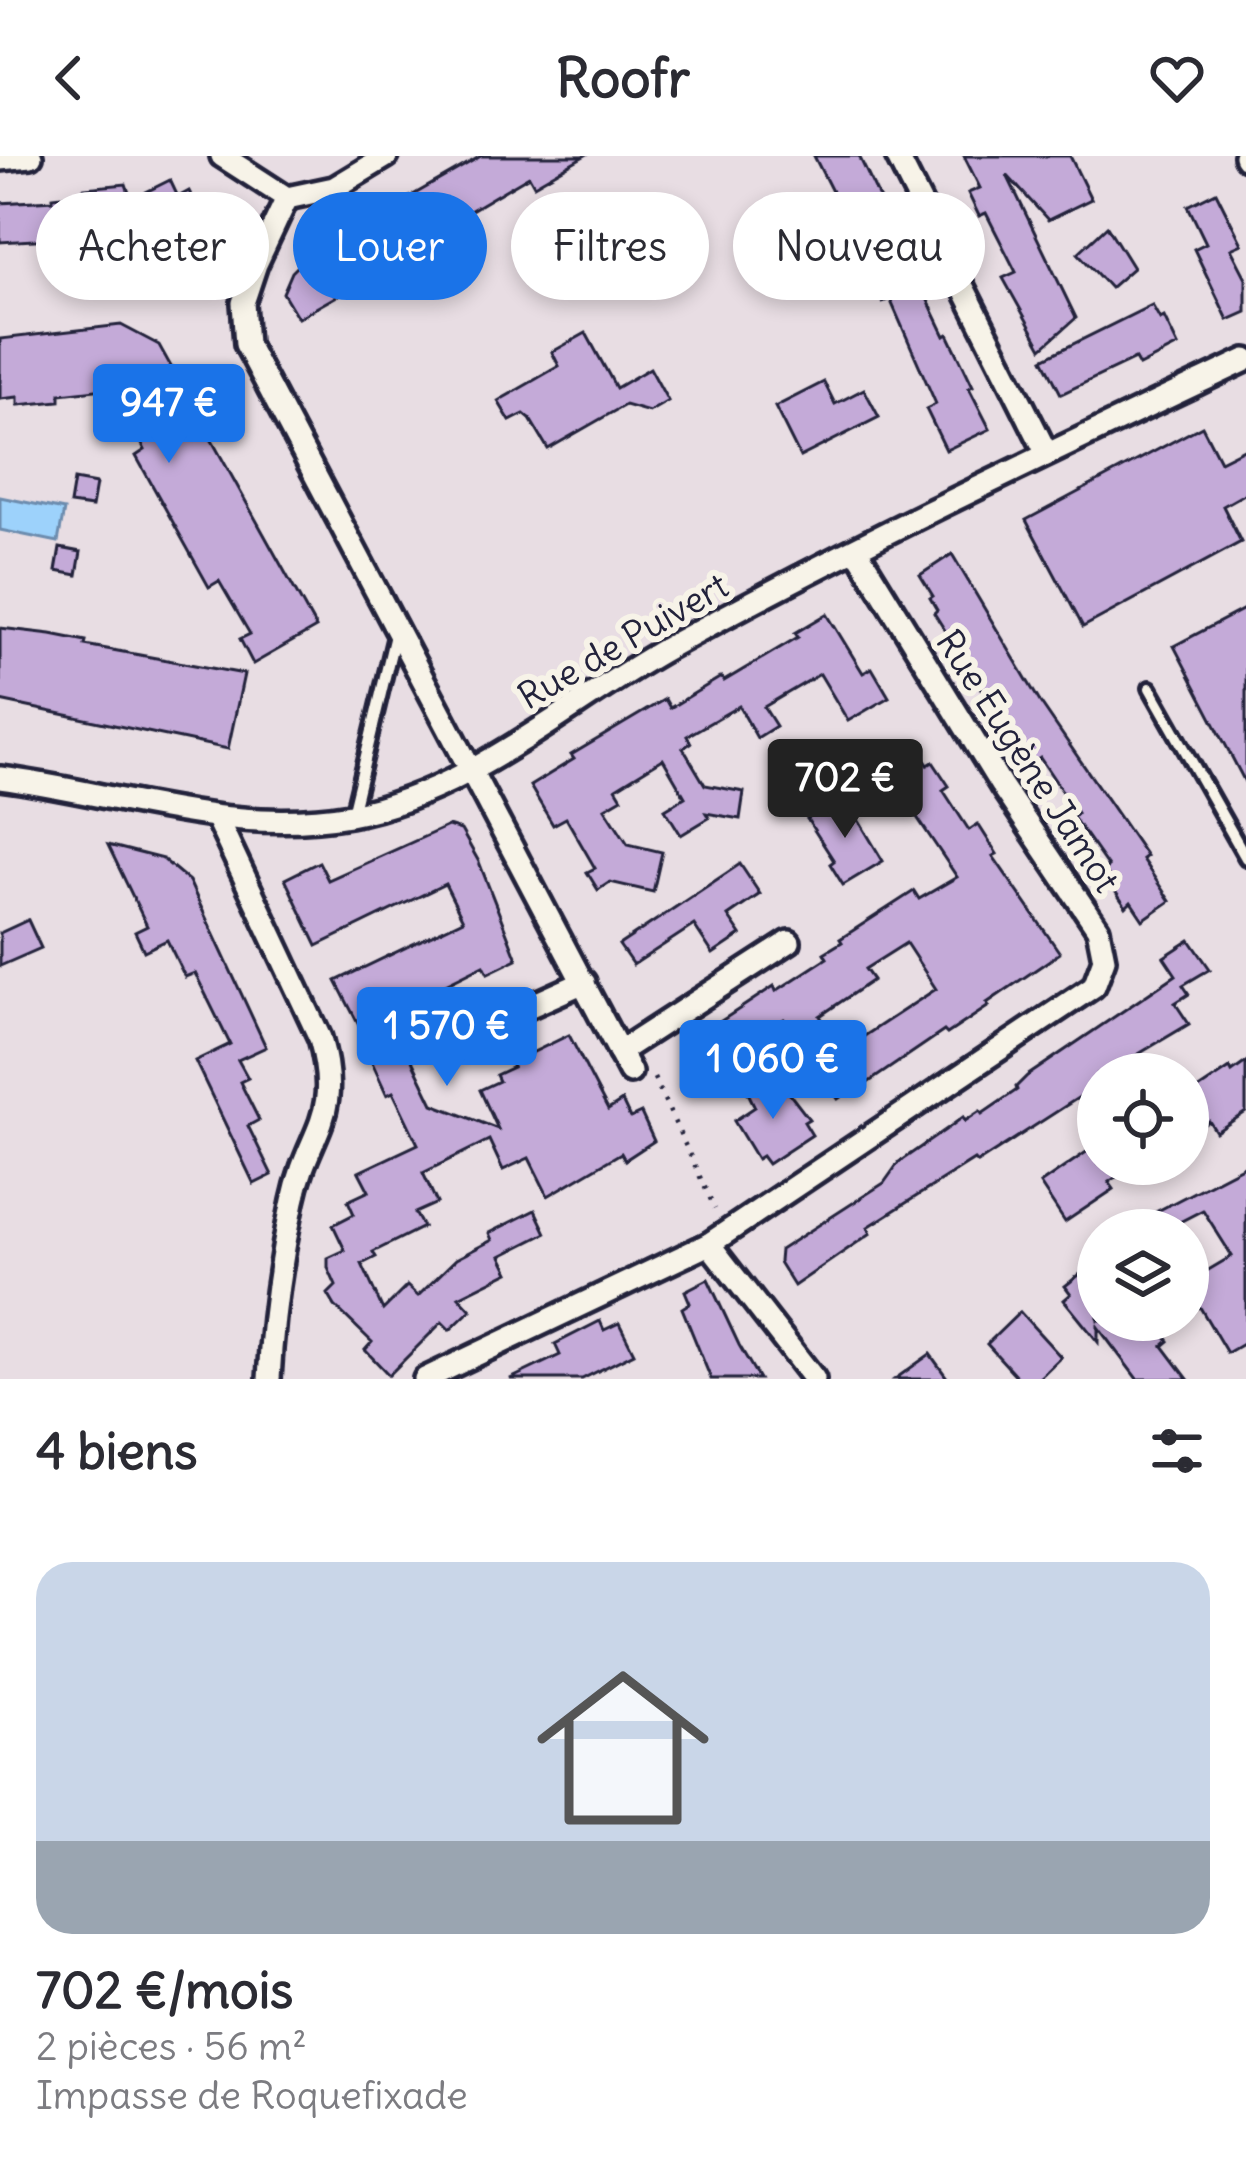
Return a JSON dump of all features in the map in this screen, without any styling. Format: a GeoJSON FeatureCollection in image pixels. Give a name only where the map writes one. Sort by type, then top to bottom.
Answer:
{"type":"FeatureCollection","features":[{"type":"Feature","properties":{"kind":"street"},"geometry":{"type":"LineString","coordinates":[[0,159],[31,156]]}},
{"type":"Feature","properties":{"kind":"street"},"geometry":{"type":"LineString","coordinates":[[222,156],[287,198],[334,188],[387,156]]}},
{"type":"Feature","properties":{"kind":"street"},"geometry":{"type":"LineString","coordinates":[[897,156],[1047,454]]}},
{"type":"Feature","properties":{"kind":"street"},"geometry":{"type":"LineString","coordinates":[[287,198],[243,303],[246,344],[624,1062],[789,942]]}},
{"type":"Feature","properties":{"kind":"street","name":"Rue de Puivert"},"geometry":{"type":"LineString","coordinates":[[0,778],[217,819],[283,822],[352,814],[427,793],[474,770],[669,647],[856,549],[1246,360]]}},
{"type":"Feature","properties":{"kind":"street","name":"Rue Eugène Jamot"},"geometry":{"type":"LineString","coordinates":[[425,1379],[709,1244],[1094,986],[1104,959],[1098,929],[1001,785],[856,549]]}},
{"type":"Feature","properties":{"kind":"street"},"geometry":{"type":"LineString","coordinates":[[217,819],[320,1038],[328,1067],[330,1099],[293,1197],[269,1379]]}},
{"type":"Feature","properties":{"kind":"street"},"geometry":{"type":"LineString","coordinates":[[441,1046],[584,982]]}},
{"type":"Feature","properties":{"kind":"street"},"geometry":{"type":"LineString","coordinates":[[709,1244],[814,1379]]}},
{"type":"Feature","properties":{"kind":"lane"},"geometry":{"type":"LineString","coordinates":[[352,814],[397,626]]}},
{"type":"Feature","properties":{"kind":"lane"},"geometry":{"type":"LineString","coordinates":[[1150,688],[1246,858]]}},
{"type":"Feature","properties":{"kind":"path"},"geometry":{"type":"LineString","coordinates":[[624,1062],[652,1076],[727,1229]]}},
{"type":"Feature","properties":{"kind":"water"},"geometry":{"type":"Polygon","coordinates":[[[0,497],[64,510],[58,542],[0,530],[0,497]]]}},
{"type":"Feature","properties":{"kind":"building"},"geometry":{"type":"Polygon","coordinates":[[[481,156],[584,156],[534,185],[529,176],[487,201],[487,192],[418,192],[481,156]]]}},
{"type":"Feature","properties":{"kind":"building"},"geometry":{"type":"Polygon","coordinates":[[[814,156],[859,156],[876,192],[832,192],[814,156]]]}},
{"type":"Feature","properties":{"kind":"building"},"geometry":{"type":"Polygon","coordinates":[[[964,156],[1070,156],[1091,199],[1048,220],[1007,175],[1076,318],[1042,348],[1003,278],[1016,272],[985,213],[985,192],[970,192],[980,188],[964,156]]]}},
{"type":"Feature","properties":{"kind":"building"},"geometry":{"type":"Polygon","coordinates":[[[170,180],[176,192],[146,192],[170,180]]]}},
{"type":"Feature","properties":{"kind":"building"},"geometry":{"type":"Polygon","coordinates":[[[126,184],[129,192],[85,192],[84,188],[126,184]]]}},
{"type":"Feature","properties":{"kind":"building"},"geometry":{"type":"Polygon","coordinates":[[[1216,192],[1242,244],[1231,249],[1246,278],[1246,312],[1228,320],[1194,249],[1206,243],[1188,206],[1216,192]]]}},
{"type":"Feature","properties":{"kind":"building"},"geometry":{"type":"Polygon","coordinates":[[[36,201],[36,240],[0,242],[0,203],[36,201]]]}},
{"type":"Feature","properties":{"kind":"building"},"geometry":{"type":"Polygon","coordinates":[[[1107,226],[1133,268],[1110,288],[1078,253],[1107,226]]]}},
{"type":"Feature","properties":{"kind":"building"},"geometry":{"type":"Polygon","coordinates":[[[292,272],[293,300],[330,300],[298,318],[283,293],[292,272]]]}},
{"type":"Feature","properties":{"kind":"building"},"geometry":{"type":"Polygon","coordinates":[[[890,300],[928,300],[990,429],[946,450],[926,409],[936,404],[890,300]]]}},
{"type":"Feature","properties":{"kind":"building"},"geometry":{"type":"Polygon","coordinates":[[[1152,305],[1160,319],[1164,317],[1178,346],[1139,366],[1135,359],[1061,394],[1043,359],[1152,305]]]}},
{"type":"Feature","properties":{"kind":"building"},"geometry":{"type":"Polygon","coordinates":[[[121,325],[159,345],[316,628],[253,664],[240,639],[250,634],[219,581],[209,587],[136,456],[145,450],[113,388],[60,394],[60,401],[18,405],[18,397],[0,399],[0,339],[121,325]]]}},
{"type":"Feature","properties":{"kind":"building"},"geometry":{"type":"Polygon","coordinates":[[[586,333],[616,388],[650,368],[668,401],[649,412],[625,405],[548,449],[530,419],[524,414],[510,421],[498,401],[559,366],[552,352],[586,333]]]}},
{"type":"Feature","properties":{"kind":"building"},"geometry":{"type":"Polygon","coordinates":[[[824,382],[835,404],[864,389],[879,417],[800,457],[775,407],[824,382]]]}},
{"type":"Feature","properties":{"kind":"building"},"geometry":{"type":"Polygon","coordinates":[[[1202,426],[1220,461],[1246,448],[1246,493],[1223,506],[1241,542],[1083,627],[1026,520],[1202,426]]]}},
{"type":"Feature","properties":{"kind":"building"},"geometry":{"type":"Polygon","coordinates":[[[74,480],[96,484],[92,507],[70,504],[74,480]]]}},
{"type":"Feature","properties":{"kind":"building"},"geometry":{"type":"Polygon","coordinates":[[[60,548],[81,552],[77,575],[56,571],[60,548]]]}},
{"type":"Feature","properties":{"kind":"building"},"geometry":{"type":"Polygon","coordinates":[[[952,554],[1040,702],[1146,856],[1142,859],[1170,901],[1143,920],[1131,902],[1126,907],[1108,881],[1104,870],[1108,867],[1073,817],[1077,813],[1040,758],[1030,765],[934,613],[933,596],[920,575],[952,554]]]}},
{"type":"Feature","properties":{"kind":"building"},"geometry":{"type":"Polygon","coordinates":[[[1246,608],[1246,784],[1174,646],[1246,608]]]}},
{"type":"Feature","properties":{"kind":"building"},"geometry":{"type":"Polygon","coordinates":[[[827,614],[863,673],[872,668],[889,697],[848,721],[820,674],[764,707],[776,726],[757,738],[739,706],[687,736],[691,743],[683,748],[705,785],[744,792],[740,819],[706,813],[709,818],[681,835],[665,809],[685,797],[663,759],[616,788],[622,798],[605,808],[628,844],[662,852],[653,892],[610,882],[598,890],[587,872],[595,868],[566,818],[553,825],[530,786],[574,759],[571,755],[665,699],[670,708],[721,677],[724,681],[827,614]]]}},
{"type":"Feature","properties":{"kind":"building"},"geometry":{"type":"Polygon","coordinates":[[[0,628],[244,674],[228,749],[0,701],[0,628]]]}},
{"type":"Feature","properties":{"kind":"building"},"geometry":{"type":"Polygon","coordinates":[[[919,750],[949,786],[943,790],[969,830],[978,824],[997,854],[993,856],[1060,953],[947,1034],[944,1031],[838,1099],[821,1074],[838,1063],[834,1056],[936,989],[906,943],[865,969],[873,980],[820,1016],[824,1022],[798,1039],[784,1019],[715,1064],[697,1037],[827,958],[824,953],[840,939],[914,891],[919,899],[957,877],[886,771],[919,750]]]}},
{"type":"Feature","properties":{"kind":"building"},"geometry":{"type":"Polygon","coordinates":[[[844,796],[883,861],[843,885],[807,819],[844,796]]]}},
{"type":"Feature","properties":{"kind":"building"},"geometry":{"type":"Polygon","coordinates":[[[448,826],[461,830],[479,862],[517,959],[488,973],[484,965],[393,1010],[391,1017],[433,1104],[498,1129],[480,1090],[499,1081],[496,1075],[513,1067],[511,1063],[569,1035],[608,1110],[622,1101],[630,1118],[641,1113],[654,1141],[625,1160],[621,1153],[548,1196],[529,1158],[503,1170],[489,1140],[423,1173],[437,1203],[415,1213],[423,1227],[373,1252],[376,1257],[362,1264],[383,1310],[407,1286],[418,1296],[456,1259],[492,1240],[489,1233],[535,1210],[546,1233],[501,1256],[509,1272],[459,1297],[471,1310],[450,1330],[442,1322],[389,1375],[365,1350],[372,1342],[328,1294],[336,1286],[328,1258],[345,1250],[333,1225],[354,1214],[348,1201],[369,1191],[359,1172],[418,1144],[393,1092],[387,1095],[363,1043],[367,1041],[336,981],[463,920],[445,884],[317,946],[285,879],[319,862],[328,880],[448,826]]]}},
{"type":"Feature","properties":{"kind":"building"},"geometry":{"type":"Polygon","coordinates":[[[108,845],[163,859],[189,881],[266,1047],[238,1060],[248,1078],[240,1082],[259,1120],[248,1126],[272,1175],[254,1184],[195,1061],[230,1044],[195,973],[185,977],[167,940],[144,951],[135,932],[147,926],[108,845]]]}},
{"type":"Feature","properties":{"kind":"building"},"geometry":{"type":"Polygon","coordinates":[[[740,864],[760,894],[728,916],[741,935],[713,954],[694,925],[633,965],[619,945],[740,864]]]}},
{"type":"Feature","properties":{"kind":"building"},"geometry":{"type":"Polygon","coordinates":[[[28,920],[41,948],[0,966],[0,933],[28,920]]]}},
{"type":"Feature","properties":{"kind":"building"},"geometry":{"type":"Polygon","coordinates":[[[1190,940],[1210,969],[1183,985],[1189,994],[1175,1003],[1189,1024],[1140,1053],[1077,1053],[1077,1099],[868,1227],[871,1233],[794,1286],[779,1262],[780,1250],[884,1183],[899,1162],[963,1117],[965,1121],[982,1114],[1017,1090],[1027,1076],[1176,975],[1164,957],[1190,940]]]}},
{"type":"Feature","properties":{"kind":"building"},"geometry":{"type":"Polygon","coordinates":[[[1246,1062],[1246,1112],[1216,1132],[1209,1121],[1209,1082],[1230,1068],[1232,1072],[1246,1062]]]}},
{"type":"Feature","properties":{"kind":"building"},"geometry":{"type":"Polygon","coordinates":[[[775,1075],[809,1119],[804,1122],[812,1135],[768,1164],[762,1156],[757,1159],[734,1121],[755,1107],[748,1093],[775,1075]]]}},
{"type":"Feature","properties":{"kind":"building"},"geometry":{"type":"Polygon","coordinates":[[[1077,1158],[1077,1185],[1111,1185],[1114,1189],[1077,1209],[1065,1222],[1040,1184],[1077,1158]]]}},
{"type":"Feature","properties":{"kind":"building"},"geometry":{"type":"Polygon","coordinates":[[[1246,1165],[1246,1342],[1227,1353],[1209,1323],[1209,1270],[1232,1256],[1209,1220],[1209,1209],[1161,1209],[1246,1165]]]}},
{"type":"Feature","properties":{"kind":"building"},"geometry":{"type":"Polygon","coordinates":[[[1077,1277],[1077,1316],[1064,1300],[1071,1294],[1065,1286],[1077,1277]]]}},
{"type":"Feature","properties":{"kind":"building"},"geometry":{"type":"Polygon","coordinates":[[[708,1279],[759,1379],[711,1379],[682,1308],[690,1303],[685,1291],[708,1279]]]}},
{"type":"Feature","properties":{"kind":"building"},"geometry":{"type":"Polygon","coordinates":[[[1020,1312],[1061,1357],[1038,1379],[1019,1379],[987,1344],[1020,1312]]]}},
{"type":"Feature","properties":{"kind":"building"},"geometry":{"type":"Polygon","coordinates":[[[600,1321],[604,1330],[619,1323],[634,1353],[582,1379],[510,1379],[560,1355],[555,1344],[600,1321]]]}},
{"type":"Feature","properties":{"kind":"building"},"geometry":{"type":"Polygon","coordinates":[[[1108,1341],[1169,1341],[1163,1346],[1188,1379],[1137,1379],[1108,1341]]]}},
{"type":"Feature","properties":{"kind":"building"},"geometry":{"type":"Polygon","coordinates":[[[930,1354],[948,1379],[895,1379],[930,1354]]]}}]}
